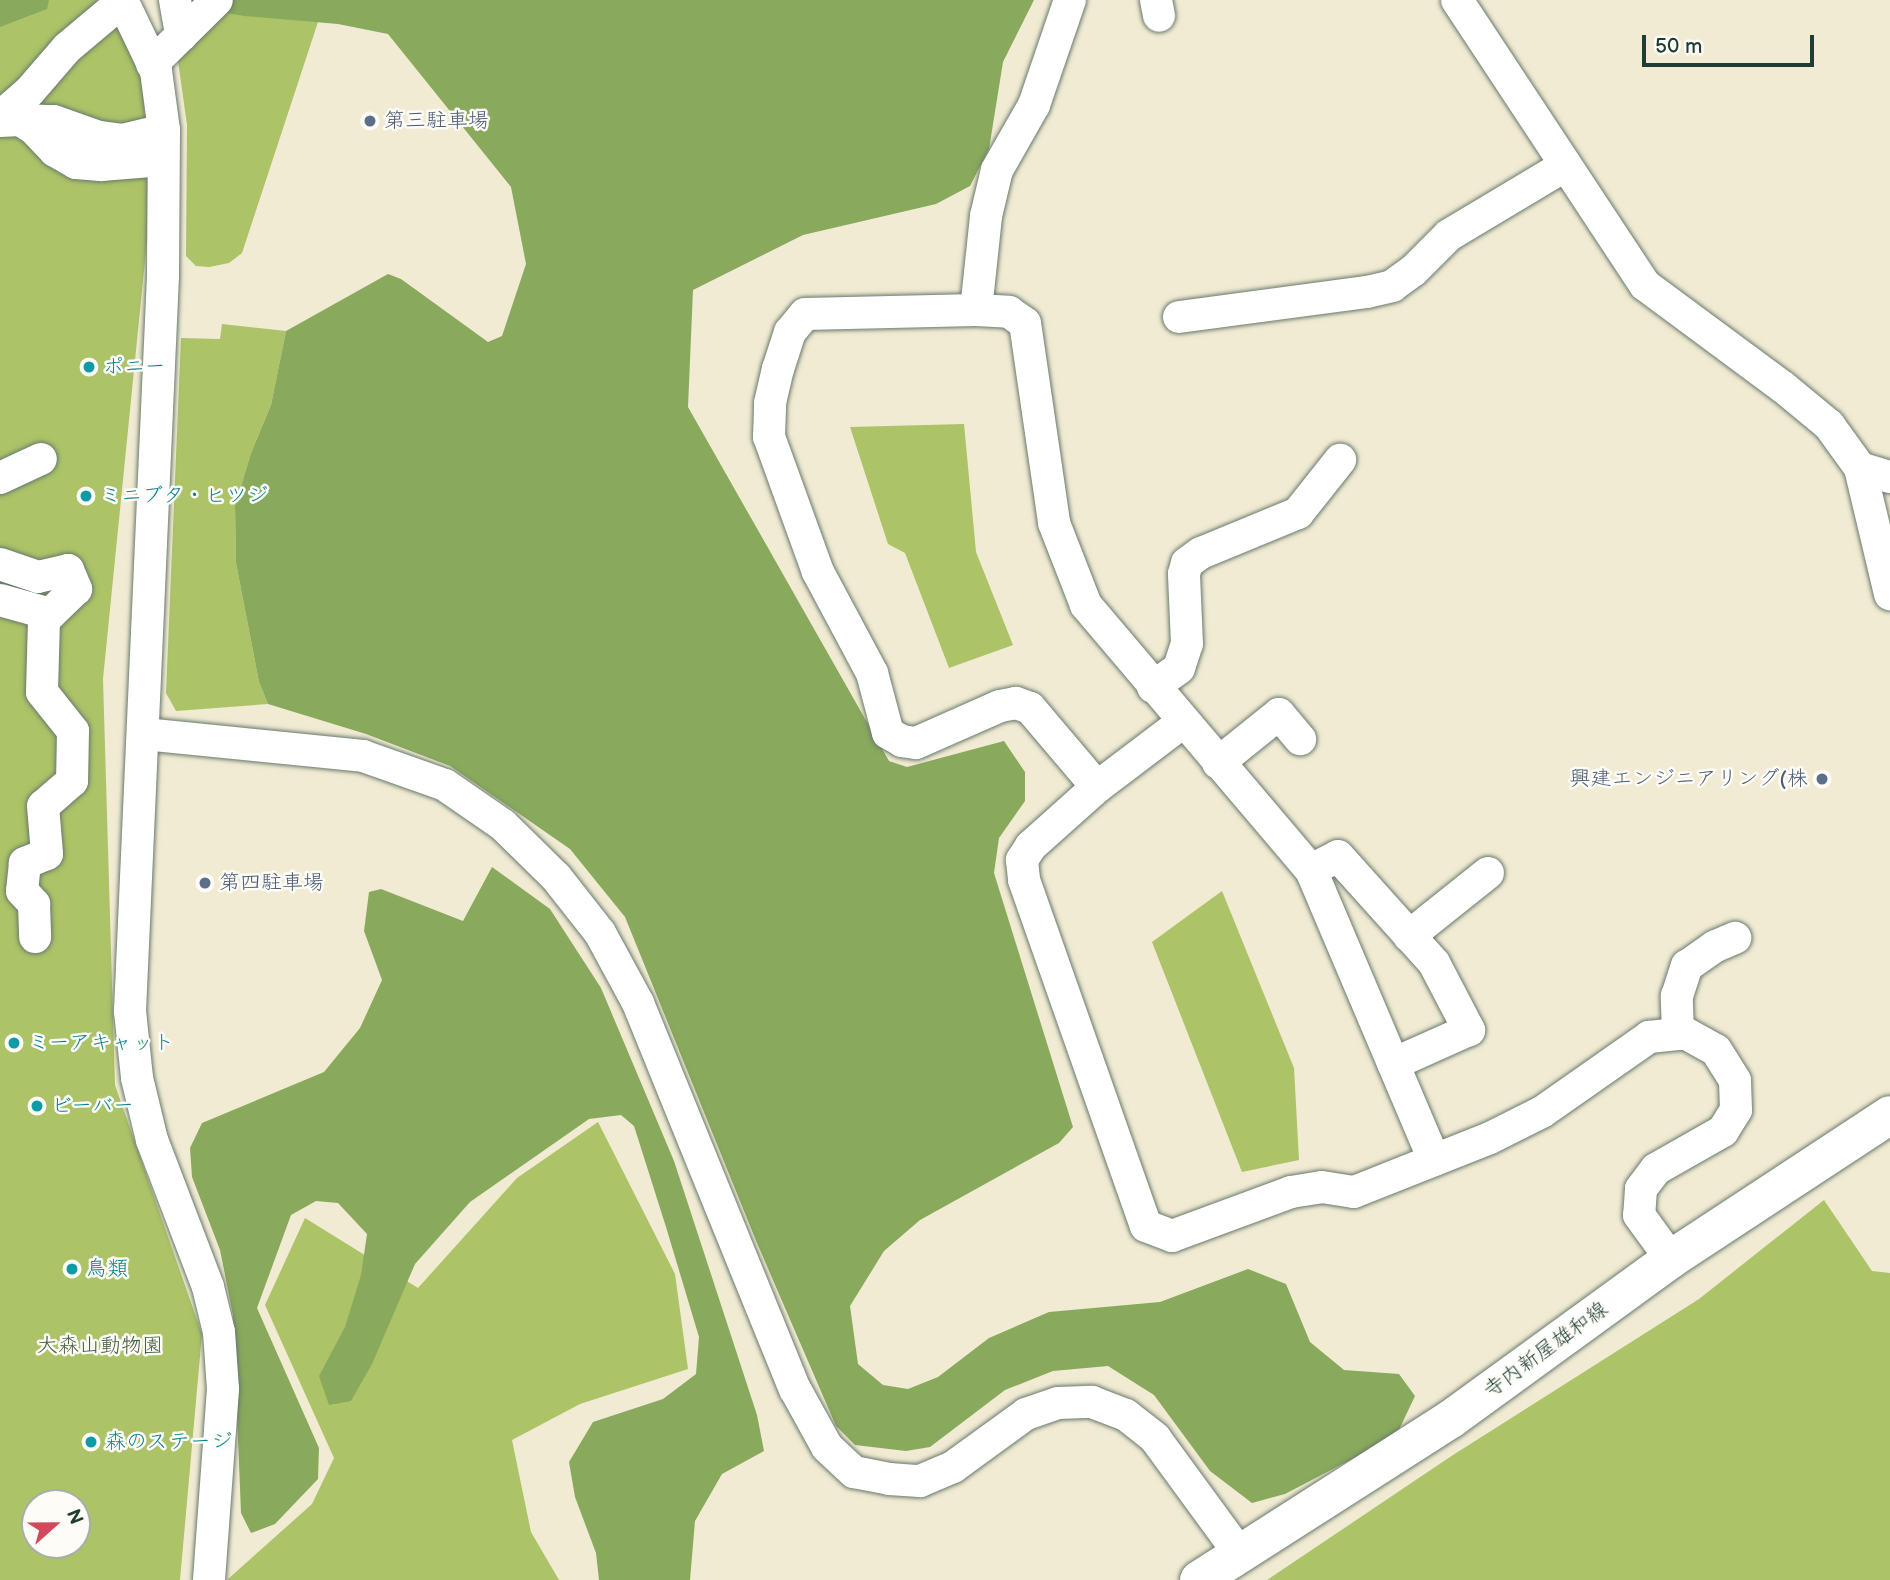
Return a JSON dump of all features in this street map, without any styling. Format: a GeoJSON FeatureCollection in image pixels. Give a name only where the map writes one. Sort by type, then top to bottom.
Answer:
{"type":"FeatureCollection","features":[{"type":"Feature","properties":{"kind":"main road","name":"寺内新屋雄和線"},"geometry":{"type":"LineString","coordinates":[[1199,1580],[1451,1419],[1671,1259],[1890,1115]]}},
{"type":"Feature","properties":{"kind":"street"},"geometry":{"type":"LineString","coordinates":[[174,0],[181,36]]}},
{"type":"Feature","properties":{"kind":"street"},"geometry":{"type":"LineString","coordinates":[[152,64],[217,0]]}},
{"type":"Feature","properties":{"kind":"street"},"geometry":{"type":"LineString","coordinates":[[976,310],[985,216],[997,170],[1034,105],[1070,0]]}},
{"type":"Feature","properties":{"kind":"street"},"geometry":{"type":"LineString","coordinates":[[1457,0],[1645,285],[1783,387],[1829,425],[1860,468],[1890,594]]}},
{"type":"Feature","properties":{"kind":"street"},"geometry":{"type":"LineString","coordinates":[[7,119],[55,61],[122,1],[152,64],[162,97],[164,145],[163,276],[130,1011],[137,1078],[152,1140],[208,1287],[219,1332],[223,1389],[209,1580]]}},
{"type":"Feature","properties":{"kind":"street"},"geometry":{"type":"LineString","coordinates":[[55,61],[52,73],[60,111],[69,126]]}},
{"type":"Feature","properties":{"kind":"street"},"geometry":{"type":"LineString","coordinates":[[7,119],[54,121],[99,137],[164,145]]}},
{"type":"Feature","properties":{"kind":"street"},"geometry":{"type":"LineString","coordinates":[[7,119],[33,128],[55,151],[76,163],[101,165],[164,145]]}},
{"type":"Feature","properties":{"kind":"street"},"geometry":{"type":"LineString","coordinates":[[1179,317],[1367,292],[1392,286],[1412,271],[1449,235],[1566,165]]}},
{"type":"Feature","properties":{"kind":"street"},"geometry":{"type":"LineString","coordinates":[[1097,787],[1030,708],[1016,703],[1000,706],[916,743],[902,741],[888,733],[872,673],[818,572],[769,437],[770,403],[779,369],[790,332],[805,314],[976,310],[1009,312],[1025,323],[1054,523],[1086,605],[1311,870],[1434,1160]]}},
{"type":"Feature","properties":{"kind":"street"},"geometry":{"type":"LineString","coordinates":[[0,478],[41,459]]}},
{"type":"Feature","properties":{"kind":"street"},"geometry":{"type":"LineString","coordinates":[[1153,687],[1179,668],[1187,644],[1184,574],[1187,563],[1201,553],[1298,513],[1340,460]]}},
{"type":"Feature","properties":{"kind":"street"},"geometry":{"type":"LineString","coordinates":[[1860,468],[1890,477]]}},
{"type":"Feature","properties":{"kind":"street"},"geometry":{"type":"LineString","coordinates":[[0,565],[38,577],[68,570],[76,589],[44,620],[42,692],[73,731],[72,781],[43,806],[47,854],[25,863],[22,891],[34,904],[35,937]]}},
{"type":"Feature","properties":{"kind":"street"},"geometry":{"type":"LineString","coordinates":[[0,600],[50,614]]}},
{"type":"Feature","properties":{"kind":"street"},"geometry":{"type":"LineString","coordinates":[[1219,763],[1279,715],[1300,740]]}},
{"type":"Feature","properties":{"kind":"street"},"geometry":{"type":"LineString","coordinates":[[1183,722],[1097,787],[1031,846],[1022,860],[1024,880],[1146,1226],[1172,1236],[1290,1192],[1322,1187],[1354,1192],[1490,1138],[1542,1112],[1649,1037],[1685,1033],[1716,1050],[1735,1081],[1736,1110],[1724,1131],[1656,1169],[1641,1189],[1639,1215],[1671,1259]]}},
{"type":"Feature","properties":{"kind":"street"},"geometry":{"type":"LineString","coordinates":[[144,734],[363,756],[445,785],[503,825],[556,877],[600,933],[638,1003],[795,1389],[827,1447],[854,1472],[920,1481],[953,1467],[1026,1414],[1058,1403],[1092,1402],[1126,1415],[1155,1438],[1240,1554]]}},
{"type":"Feature","properties":{"kind":"street"},"geometry":{"type":"LineString","coordinates":[[1311,870],[1338,856],[1434,963],[1469,1030],[1393,1064]]}},
{"type":"Feature","properties":{"kind":"street"},"geometry":{"type":"LineString","coordinates":[[1409,936],[1488,873]]}},
{"type":"Feature","properties":{"kind":"street"},"geometry":{"type":"LineString","coordinates":[[1678,1034],[1677,996],[1687,966],[1716,946],[1735,938]]}},
{"type":"Feature","properties":{"kind":"green space","name":"大森山動物園"},"geometry":{"type":"Polygon","coordinates":[[[0,0],[104,0],[141,73],[152,191],[103,679],[115,1085],[202,1334],[180,1580],[0,1580],[0,0]]]}},
{"type":"Feature","properties":{"kind":"green space"},"geometry":{"type":"Polygon","coordinates":[[[0,0],[49,0],[47,9],[0,27],[0,0]]]}},
{"type":"Feature","properties":{"kind":"green space"},"geometry":{"type":"Polygon","coordinates":[[[188,0],[1034,0],[1003,62],[989,149],[970,186],[936,204],[803,235],[693,290],[688,407],[889,761],[907,767],[1004,741],[1025,772],[1025,801],[999,838],[994,873],[1073,1127],[1059,1143],[920,1220],[884,1251],[850,1306],[858,1364],[883,1385],[908,1389],[938,1377],[989,1338],[1049,1312],[1160,1302],[1248,1269],[1286,1284],[1310,1342],[1344,1370],[1399,1374],[1415,1396],[1396,1436],[1285,1494],[1252,1503],[1210,1471],[1154,1395],[1108,1366],[1053,1371],[1005,1390],[930,1447],[906,1451],[855,1445],[836,1426],[757,1243],[625,917],[570,849],[450,766],[366,734],[268,704],[259,682],[236,563],[235,506],[251,453],[271,405],[286,331],[388,274],[401,279],[488,342],[502,336],[526,264],[511,187],[388,34],[338,24],[244,16],[189,6],[188,0]]]}},
{"type":"Feature","properties":{"kind":"green space"},"geometry":{"type":"Polygon","coordinates":[[[216,11],[318,22],[242,253],[229,263],[209,267],[196,266],[186,256],[187,125],[177,54],[216,11]]]}},
{"type":"Feature","properties":{"kind":"green space"},"geometry":{"type":"Polygon","coordinates":[[[222,324],[286,331],[271,405],[251,453],[235,506],[236,563],[259,682],[268,704],[176,711],[166,693],[181,338],[220,339],[222,324]]]}},
{"type":"Feature","properties":{"kind":"green space"},"geometry":{"type":"Polygon","coordinates":[[[964,424],[976,552],[1013,645],[949,668],[905,553],[888,544],[850,427],[964,424]]]}},
{"type":"Feature","properties":{"kind":"green space"},"geometry":{"type":"Polygon","coordinates":[[[492,867],[550,909],[601,988],[674,1161],[757,1415],[764,1451],[722,1474],[695,1521],[690,1580],[599,1580],[596,1553],[575,1497],[569,1462],[593,1422],[663,1399],[696,1374],[699,1337],[634,1126],[621,1115],[589,1119],[470,1202],[415,1264],[372,1364],[351,1401],[329,1405],[319,1376],[345,1327],[361,1275],[367,1234],[338,1203],[316,1201],[291,1215],[257,1308],[319,1448],[318,1479],[275,1524],[251,1533],[241,1513],[233,1315],[220,1250],[192,1177],[190,1148],[202,1123],[324,1072],[360,1028],[382,980],[364,931],[369,892],[381,889],[463,921],[492,867]]]}},
{"type":"Feature","properties":{"kind":"green space"},"geometry":{"type":"Polygon","coordinates":[[[1222,891],[1294,1068],[1299,1160],[1242,1172],[1152,942],[1222,891]]]}},
{"type":"Feature","properties":{"kind":"green space"},"geometry":{"type":"Polygon","coordinates":[[[598,1122],[675,1274],[688,1369],[580,1404],[512,1440],[531,1532],[559,1580],[227,1580],[312,1504],[334,1458],[265,1305],[305,1218],[418,1288],[517,1178],[598,1122]]]}},
{"type":"Feature","properties":{"kind":"green space"},"geometry":{"type":"Polygon","coordinates":[[[1824,1200],[1872,1271],[1890,1273],[1890,1580],[1267,1580],[1453,1455],[1699,1299],[1824,1200]]]}},
{"type":"Feature","properties":{"kind":"place","name":"第三駐車場"},"geometry":{"type":"Point","coordinates":[370,121]}},
{"type":"Feature","properties":{"kind":"place","name":"ポニー"},"geometry":{"type":"Point","coordinates":[89,367]}},
{"type":"Feature","properties":{"kind":"place","name":"ミニブタ・ヒツジ"},"geometry":{"type":"Point","coordinates":[86,496]}},
{"type":"Feature","properties":{"kind":"place","name":"興建エンジニアリング(株"},"geometry":{"type":"Point","coordinates":[1822,779]}},
{"type":"Feature","properties":{"kind":"place","name":"第四駐車場"},"geometry":{"type":"Point","coordinates":[205,883]}},
{"type":"Feature","properties":{"kind":"place","name":"ミーアキャット"},"geometry":{"type":"Point","coordinates":[14,1043]}},
{"type":"Feature","properties":{"kind":"place","name":"ビーバー"},"geometry":{"type":"Point","coordinates":[37,1106]}},
{"type":"Feature","properties":{"kind":"place","name":"鳥類"},"geometry":{"type":"Point","coordinates":[72,1269]}},
{"type":"Feature","properties":{"kind":"place","name":"森のステージ"},"geometry":{"type":"Point","coordinates":[91,1442]}}]}
